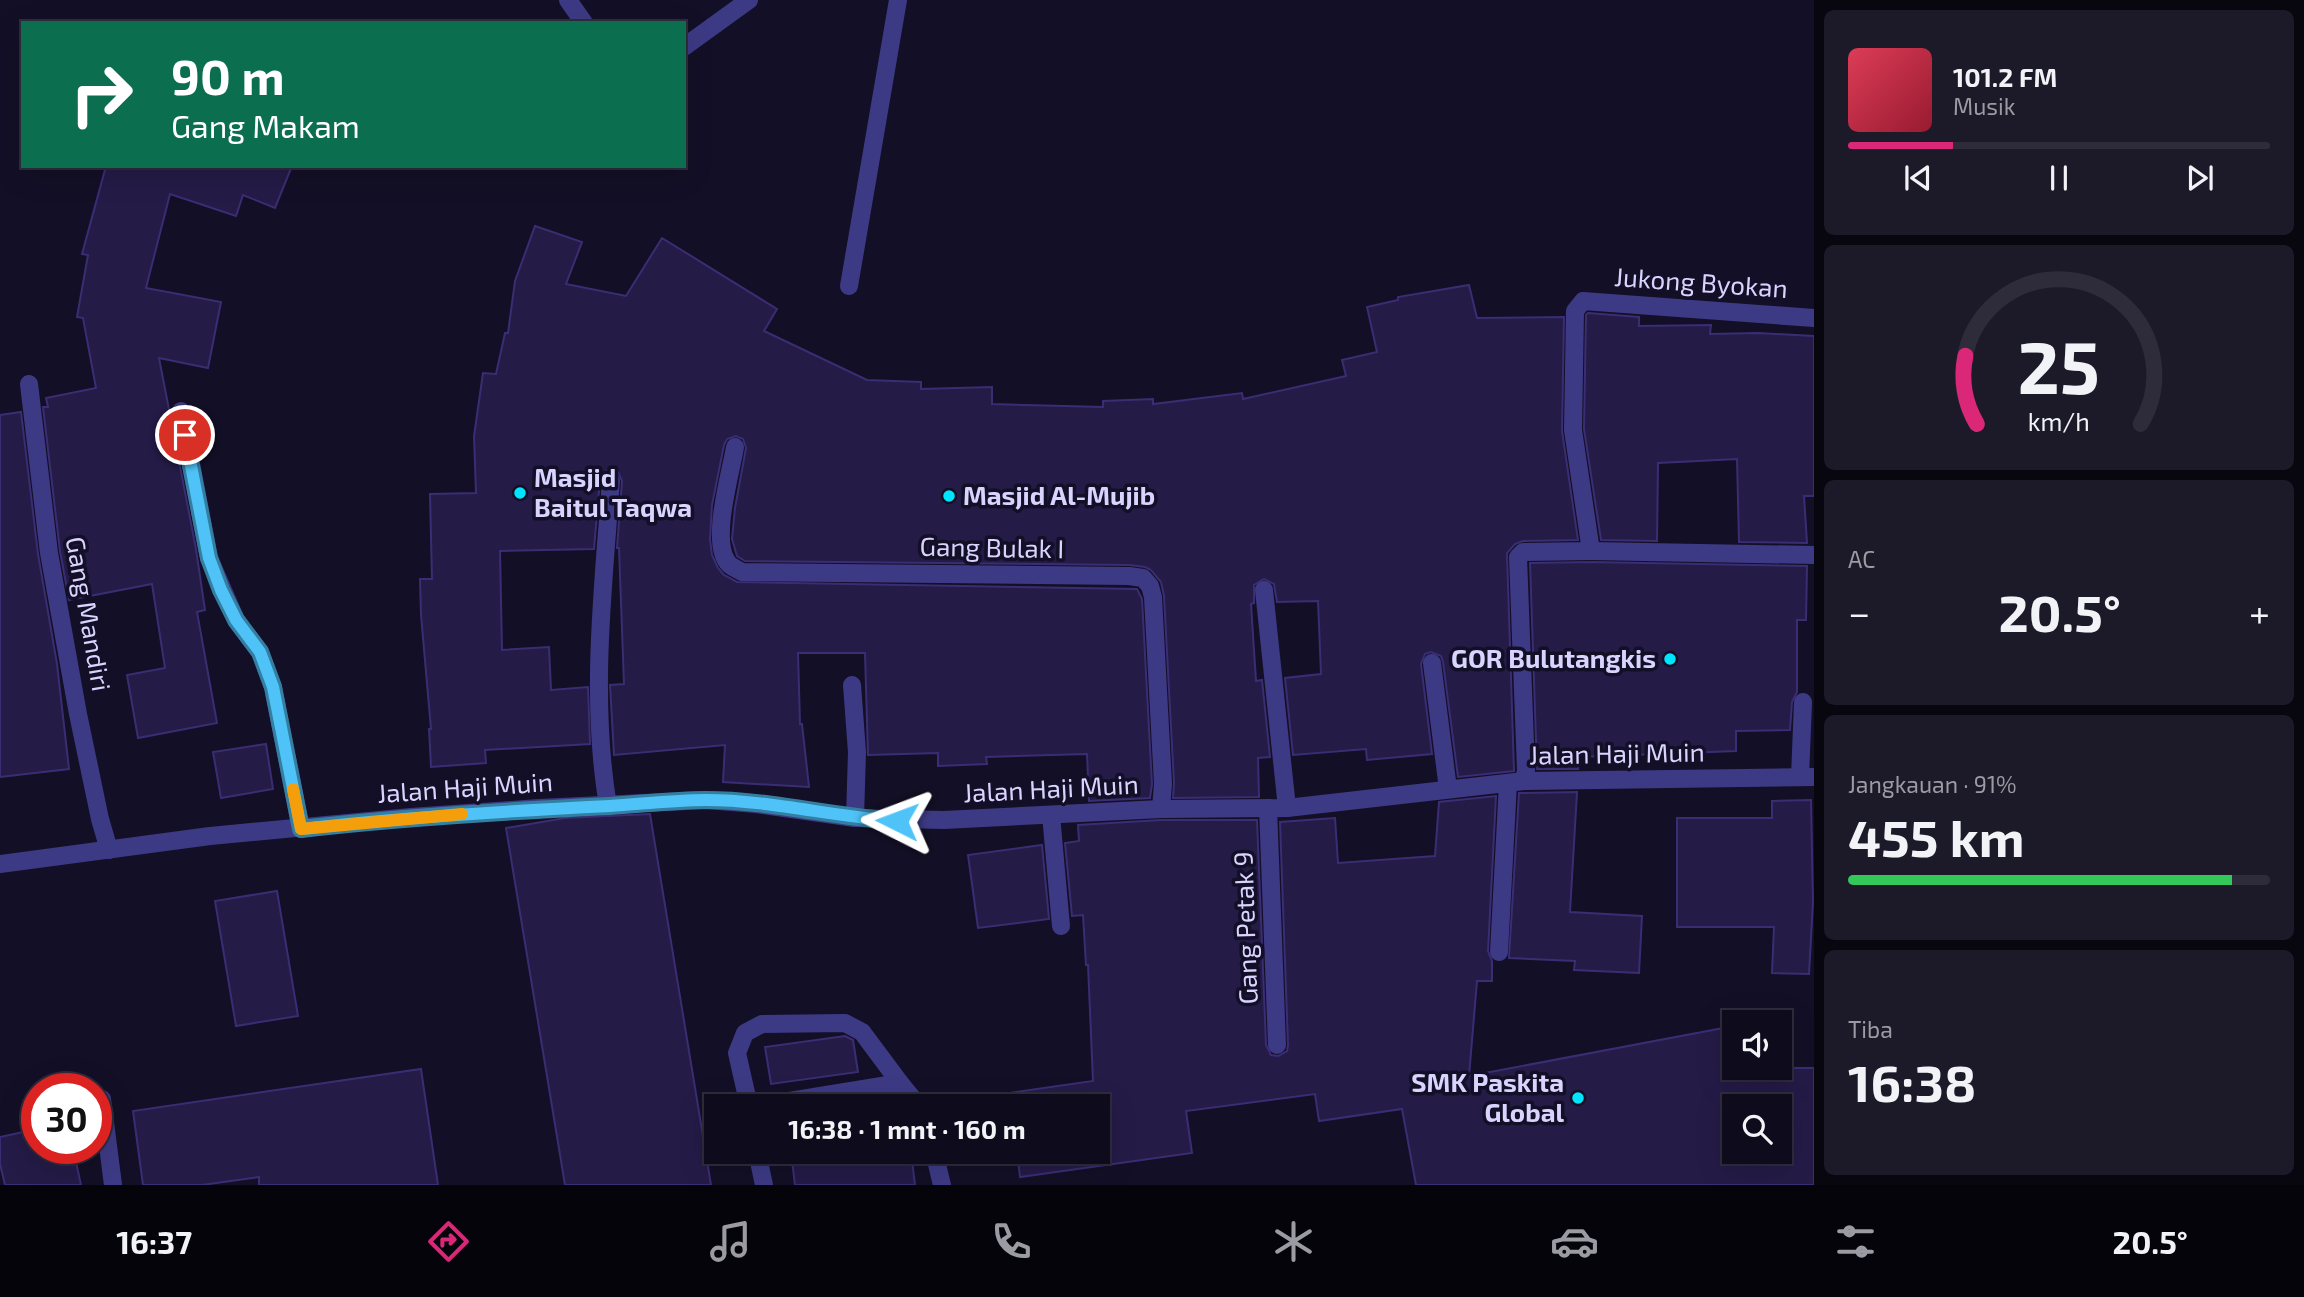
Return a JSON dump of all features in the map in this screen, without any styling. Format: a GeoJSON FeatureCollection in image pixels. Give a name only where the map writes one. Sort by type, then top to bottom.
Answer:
{"type":"FeatureCollection","features":[{"type":"Feature","properties":{"kind":"street"},"geometry":{"type":"LineString","coordinates":[[568,0],[583,21]]}},
{"type":"Feature","properties":{"kind":"street"},"geometry":{"type":"LineString","coordinates":[[686,46],[749,0]]}},
{"type":"Feature","properties":{"kind":"street"},"geometry":{"type":"LineString","coordinates":[[849,286],[898,0]]}},
{"type":"Feature","properties":{"kind":"street","name":"Jukong Byokan"},"geometry":{"type":"LineString","coordinates":[[1591,551],[1573,430],[1575,311],[1583,301],[1814,318]]}},
{"type":"Feature","properties":{"kind":"street","name":"Gang Mandiri"},"geometry":{"type":"LineString","coordinates":[[29,384],[49,553],[78,714],[109,850]]}},
{"type":"Feature","properties":{"kind":"street"},"geometry":{"type":"LineString","coordinates":[[181,411],[209,558],[236,620],[260,652],[273,687],[301,829]]}},
{"type":"Feature","properties":{"kind":"street","name":"Gang Bulak I"},"geometry":{"type":"LineString","coordinates":[[735,447],[721,530],[721,550],[729,565],[742,572],[1143,578],[1150,586],[1153,597],[1163,784],[1161,809]]}},
{"type":"Feature","properties":{"kind":"street"},"geometry":{"type":"LineString","coordinates":[[608,806],[603,775],[599,661],[611,481]]}},
{"type":"Feature","properties":{"kind":"street"},"geometry":{"type":"LineString","coordinates":[[1499,952],[1516,782],[1526,770],[1518,557],[1522,552],[1591,551],[1814,555]]}},
{"type":"Feature","properties":{"kind":"street"},"geometry":{"type":"LineString","coordinates":[[1264,590],[1287,808]]}},
{"type":"Feature","properties":{"kind":"street"},"geometry":{"type":"LineString","coordinates":[[1432,663],[1448,789]]}},
{"type":"Feature","properties":{"kind":"street"},"geometry":{"type":"LineString","coordinates":[[852,685],[857,752],[855,818]]}},
{"type":"Feature","properties":{"kind":"street"},"geometry":{"type":"LineString","coordinates":[[1803,702],[1807,777]]}},
{"type":"Feature","properties":{"kind":"street","name":"Jalan Haji Muin"},"geometry":{"type":"LineString","coordinates":[[0,864],[210,836],[539,808],[707,800],[855,818],[944,820],[1161,809],[1287,808],[1516,782],[1807,777]]}},
{"type":"Feature","properties":{"kind":"street","name":"Gang Petak 9"},"geometry":{"type":"LineString","coordinates":[[1268,808],[1277,1045]]}},
{"type":"Feature","properties":{"kind":"street"},"geometry":{"type":"LineString","coordinates":[[1051,815],[1060,926]]}},
{"type":"Feature","properties":{"kind":"street"},"geometry":{"type":"LineString","coordinates":[[746,1094],[737,1053],[745,1033],[762,1024],[845,1023],[862,1032],[909,1094]]}},
{"type":"Feature","properties":{"kind":"street"},"geometry":{"type":"LineString","coordinates":[[832,1094],[900,1083]]}},
{"type":"Feature","properties":{"kind":"street"},"geometry":{"type":"LineString","coordinates":[[110,1164],[113,1185]]}},
{"type":"Feature","properties":{"kind":"street"},"geometry":{"type":"LineString","coordinates":[[760,1164],[764,1185]]}},
{"type":"Feature","properties":{"kind":"street"},"geometry":{"type":"LineString","coordinates":[[937,1164],[942,1185]]}},
{"type":"Feature","properties":{"kind":"building"},"geometry":{"type":"Polygon","coordinates":[[[105,168],[291,168],[275,208],[243,195],[236,216],[170,194],[146,288],[221,302],[208,368],[159,358],[196,549],[205,610],[197,612],[217,723],[138,738],[127,675],[165,668],[152,584],[69,600],[60,551],[43,407],[48,407],[46,398],[96,388],[83,318],[77,317],[88,255],[82,254],[105,168]]]}},
{"type":"Feature","properties":{"kind":"building"},"geometry":{"type":"Polygon","coordinates":[[[535,226],[582,242],[566,284],[626,296],[662,238],[777,309],[764,331],[867,380],[921,382],[921,389],[992,387],[992,404],[1103,407],[1103,401],[1153,399],[1153,404],[1242,393],[1243,399],[1346,376],[1342,360],[1377,352],[1367,307],[1398,300],[1398,297],[1469,285],[1477,318],[1564,317],[1562,431],[1578,540],[1523,541],[1515,544],[1507,553],[1514,771],[1458,777],[1443,662],[1441,656],[1431,652],[1425,654],[1421,664],[1432,754],[1367,760],[1366,749],[1293,755],[1285,678],[1321,674],[1318,601],[1277,602],[1274,584],[1264,579],[1254,585],[1254,603],[1251,604],[1256,681],[1262,680],[1270,757],[1258,758],[1259,797],[1173,798],[1164,596],[1161,582],[1151,570],[1129,565],[745,561],[737,556],[732,539],[746,448],[743,439],[736,436],[727,439],[724,445],[712,505],[710,539],[712,555],[718,568],[737,582],[1137,589],[1142,599],[1152,784],[1150,798],[1089,801],[1087,754],[986,757],[987,764],[938,766],[938,753],[868,755],[865,653],[798,653],[800,724],[809,787],[723,782],[725,745],[614,755],[610,685],[624,684],[617,548],[622,481],[618,472],[611,470],[606,471],[600,479],[594,549],[500,551],[502,650],[549,647],[551,690],[588,687],[590,744],[485,750],[486,763],[431,767],[431,729],[420,579],[432,579],[430,494],[476,493],[474,436],[483,373],[496,374],[505,333],[508,333],[515,281],[535,226]]]}},
{"type":"Feature","properties":{"kind":"building"},"geometry":{"type":"Polygon","coordinates":[[[1588,313],[1639,317],[1639,326],[1711,325],[1710,334],[1814,336],[1814,496],[1804,496],[1807,543],[1739,542],[1737,459],[1658,463],[1657,541],[1601,540],[1584,429],[1588,313]]]}},
{"type":"Feature","properties":{"kind":"building"},"geometry":{"type":"Polygon","coordinates":[[[21,412],[69,769],[0,777],[0,415],[21,412]]]}},
{"type":"Feature","properties":{"kind":"building"},"geometry":{"type":"Polygon","coordinates":[[[1530,563],[1807,566],[1806,620],[1797,620],[1797,692],[1792,702],[1790,730],[1736,731],[1736,751],[1579,757],[1578,769],[1537,769],[1530,563]]]}},
{"type":"Feature","properties":{"kind":"building"},"geometry":{"type":"Polygon","coordinates":[[[266,744],[273,789],[221,798],[213,752],[266,744]]]}},
{"type":"Feature","properties":{"kind":"building"},"geometry":{"type":"Polygon","coordinates":[[[1577,792],[1570,912],[1642,916],[1639,973],[1574,970],[1575,961],[1509,958],[1519,793],[1577,792]]]}},
{"type":"Feature","properties":{"kind":"building"},"geometry":{"type":"Polygon","coordinates":[[[1496,796],[1488,951],[1492,961],[1492,981],[1477,981],[1469,1076],[1722,1028],[1722,1080],[1792,1080],[1792,1068],[1814,1068],[1814,1185],[1416,1185],[1402,1109],[1319,1121],[1315,1094],[1186,1111],[1192,1153],[1020,1177],[1018,1164],[1110,1164],[1110,1094],[1009,1093],[1093,1081],[1083,915],[1072,916],[1065,843],[1079,841],[1078,825],[1161,820],[1257,820],[1266,1045],[1271,1055],[1278,1056],[1287,1051],[1288,1045],[1280,822],[1335,818],[1338,863],[1435,856],[1439,802],[1496,796]]]}},
{"type":"Feature","properties":{"kind":"building"},"geometry":{"type":"Polygon","coordinates":[[[1811,800],[1813,902],[1809,974],[1772,973],[1774,927],[1677,927],[1677,818],[1772,818],[1772,801],[1811,800]]]}},
{"type":"Feature","properties":{"kind":"building"},"geometry":{"type":"Polygon","coordinates":[[[650,814],[704,1142],[704,1164],[708,1164],[711,1185],[565,1185],[506,828],[565,818],[650,814]]]}},
{"type":"Feature","properties":{"kind":"building"},"geometry":{"type":"Polygon","coordinates":[[[1042,845],[1049,919],[978,928],[968,855],[1042,845]]]}},
{"type":"Feature","properties":{"kind":"building"},"geometry":{"type":"Polygon","coordinates":[[[277,891],[298,1016],[236,1026],[215,901],[277,891]]]}},
{"type":"Feature","properties":{"kind":"building"},"geometry":{"type":"Polygon","coordinates":[[[845,1036],[853,1040],[858,1072],[771,1084],[765,1047],[845,1036]]]}},
{"type":"Feature","properties":{"kind":"building"},"geometry":{"type":"Polygon","coordinates":[[[421,1069],[438,1185],[259,1185],[259,1177],[202,1185],[143,1185],[133,1111],[421,1069]]]}},
{"type":"Feature","properties":{"kind":"building"},"geometry":{"type":"Polygon","coordinates":[[[21,1132],[21,1164],[76,1164],[81,1185],[5,1185],[0,1164],[0,1137],[21,1132]]]}},
{"type":"Feature","properties":{"kind":"building"},"geometry":{"type":"Polygon","coordinates":[[[792,1164],[912,1164],[915,1185],[795,1185],[792,1164]]]}},
{"type":"Feature","properties":{"kind":"slow traffic"},"geometry":{"type":"LineString","coordinates":[[293,789],[301,829],[462,814]]}},
{"type":"Feature","properties":{"kind":"place","name":"Masjid Baitul Taqwa"},"geometry":{"type":"Point","coordinates":[520,493]}},
{"type":"Feature","properties":{"kind":"place","name":"Masjid Al-Mujib"},"geometry":{"type":"Point","coordinates":[949,496]}},
{"type":"Feature","properties":{"kind":"place","name":"GOR Bulutangkis"},"geometry":{"type":"Point","coordinates":[1670,659]}},
{"type":"Feature","properties":{"kind":"place","name":"SMK Paskita Global"},"geometry":{"type":"Point","coordinates":[1578,1098]}},
{"type":"Feature","properties":{"kind":"route"},"geometry":{"type":"LineString","coordinates":[[185,435],[209,558],[236,620],[260,652],[273,687],[301,829],[411,817],[707,800],[897,821]]}}]}
